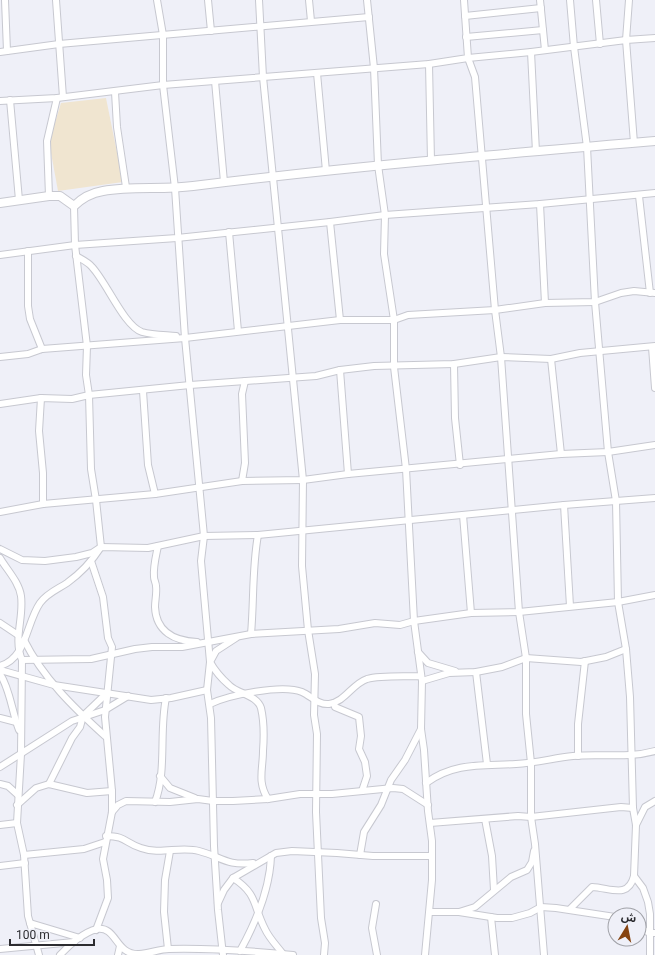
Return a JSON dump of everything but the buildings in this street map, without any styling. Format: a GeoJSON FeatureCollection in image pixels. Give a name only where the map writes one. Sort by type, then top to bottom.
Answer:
{"type":"FeatureCollection","features":[{"type":"Feature","properties":{"kind":"street"},"geometry":{"type":"LineString","coordinates":[[5,0],[7,52]]}},
{"type":"Feature","properties":{"kind":"street"},"geometry":{"type":"LineString","coordinates":[[49,196],[47,141],[60,98],[59,44],[56,0]]}},
{"type":"Feature","properties":{"kind":"street"},"geometry":{"type":"LineString","coordinates":[[157,0],[163,35],[163,85],[175,188],[177,238],[185,338],[198,488],[204,536],[201,561],[207,642],[210,662],[207,690],[210,704],[215,858],[218,904],[224,953]]}},
{"type":"Feature","properties":{"kind":"street"},"geometry":{"type":"LineString","coordinates":[[208,0],[211,31]]}},
{"type":"Feature","properties":{"kind":"street"},"geometry":{"type":"LineString","coordinates":[[259,0],[262,77],[272,176],[279,226],[303,480],[302,566],[308,630],[315,674],[314,715],[317,734],[316,794],[321,918],[325,943],[324,955]]}},
{"type":"Feature","properties":{"kind":"street"},"geometry":{"type":"LineString","coordinates":[[309,0],[310,21]]}},
{"type":"Feature","properties":{"kind":"street"},"geometry":{"type":"LineString","coordinates":[[367,0],[374,68],[378,166],[384,215],[384,254],[394,320],[394,366],[406,469],[414,621],[422,678],[421,729],[432,856],[430,912],[425,955]]}},
{"type":"Feature","properties":{"kind":"street"},"geometry":{"type":"LineString","coordinates":[[464,0],[468,58],[475,77],[487,208],[494,310],[501,358],[519,612],[526,658],[526,714],[531,763],[531,817],[541,907],[544,955]]}},
{"type":"Feature","properties":{"kind":"street"},"geometry":{"type":"LineString","coordinates":[[540,0],[545,50]]}},
{"type":"Feature","properties":{"kind":"street"},"geometry":{"type":"LineString","coordinates":[[570,0],[574,47],[587,147],[591,199],[595,302],[608,452],[616,501],[618,602],[626,649],[630,697],[633,808],[636,825],[634,876],[632,886],[627,890],[592,887],[570,909]]}},
{"type":"Feature","properties":{"kind":"street"},"geometry":{"type":"LineString","coordinates":[[596,0],[600,44]]}},
{"type":"Feature","properties":{"kind":"street"},"geometry":{"type":"LineString","coordinates":[[629,0],[626,40],[634,143]]}},
{"type":"Feature","properties":{"kind":"street"},"geometry":{"type":"LineString","coordinates":[[465,16],[541,8]]}},
{"type":"Feature","properties":{"kind":"street"},"geometry":{"type":"LineString","coordinates":[[0,52],[59,44],[369,17]]}},
{"type":"Feature","properties":{"kind":"street"},"geometry":{"type":"LineString","coordinates":[[466,37],[542,30]]}},
{"type":"Feature","properties":{"kind":"street"},"geometry":{"type":"LineString","coordinates":[[0,101],[60,98],[163,85],[429,64],[468,58],[655,38]]}},
{"type":"Feature","properties":{"kind":"street"},"geometry":{"type":"LineString","coordinates":[[531,52],[536,152]]}},
{"type":"Feature","properties":{"kind":"street"},"geometry":{"type":"LineString","coordinates":[[429,64],[431,161]]}},
{"type":"Feature","properties":{"kind":"street"},"geometry":{"type":"LineString","coordinates":[[317,73],[326,171]]}},
{"type":"Feature","properties":{"kind":"street"},"geometry":{"type":"LineString","coordinates":[[215,81],[224,182]]}},
{"type":"Feature","properties":{"kind":"street"},"geometry":{"type":"LineString","coordinates":[[115,92],[117,127],[126,187]]}},
{"type":"Feature","properties":{"kind":"street"},"geometry":{"type":"LineString","coordinates":[[10,100],[19,200]]}},
{"type":"Feature","properties":{"kind":"street"},"geometry":{"type":"LineString","coordinates":[[74,206],[87,196],[101,191],[126,187],[175,188],[272,176],[655,141]]}},
{"type":"Feature","properties":{"kind":"street"},"geometry":{"type":"LineString","coordinates":[[0,255],[75,245],[177,238],[384,215],[655,194]]}},
{"type":"Feature","properties":{"kind":"street"},"geometry":{"type":"LineString","coordinates":[[0,202],[60,196],[74,206]]}},
{"type":"Feature","properties":{"kind":"street"},"geometry":{"type":"LineString","coordinates":[[0,357],[28,354],[42,349],[185,338],[340,320],[394,320],[408,315],[494,310],[545,303],[595,302],[621,293],[634,291],[653,293],[639,196]]}},
{"type":"Feature","properties":{"kind":"street"},"geometry":{"type":"LineString","coordinates":[[540,204],[545,303]]}},
{"type":"Feature","properties":{"kind":"street"},"geometry":{"type":"LineString","coordinates":[[0,666],[6,664],[18,652],[40,603],[50,593],[68,583],[83,570],[101,547],[91,469],[89,395],[86,375],[87,346],[76,256],[74,206]]}},
{"type":"Feature","properties":{"kind":"street"},"geometry":{"type":"LineString","coordinates":[[330,222],[340,320]]}},
{"type":"Feature","properties":{"kind":"street"},"geometry":{"type":"LineString","coordinates":[[229,232],[238,331]]}},
{"type":"Feature","properties":{"kind":"street"},"geometry":{"type":"LineString","coordinates":[[28,251],[28,306],[30,319],[42,349]]}},
{"type":"Feature","properties":{"kind":"street"},"geometry":{"type":"LineString","coordinates":[[76,256],[91,266],[115,299],[126,319],[133,326],[142,332],[185,338]]}},
{"type":"Feature","properties":{"kind":"street"},"geometry":{"type":"LineString","coordinates":[[0,404],[42,398],[72,399],[89,395],[143,391],[190,385],[316,376],[340,370],[374,366],[454,364],[501,358],[551,359],[580,353],[653,347],[655,388]]}},
{"type":"Feature","properties":{"kind":"street"},"geometry":{"type":"LineString","coordinates":[[551,359],[561,454]]}},
{"type":"Feature","properties":{"kind":"street"},"geometry":{"type":"LineString","coordinates":[[454,364],[455,418],[460,464]]}},
{"type":"Feature","properties":{"kind":"street"},"geometry":{"type":"LineString","coordinates":[[340,370],[348,474]]}},
{"type":"Feature","properties":{"kind":"street"},"geometry":{"type":"LineString","coordinates":[[242,481],[245,463],[242,394],[245,381]]}},
{"type":"Feature","properties":{"kind":"street"},"geometry":{"type":"LineString","coordinates":[[143,391],[148,465],[155,494]]}},
{"type":"Feature","properties":{"kind":"street"},"geometry":{"type":"LineString","coordinates":[[42,398],[39,431],[43,473],[43,504]]}},
{"type":"Feature","properties":{"kind":"street"},"geometry":{"type":"LineString","coordinates":[[0,512],[43,504],[155,494],[242,481],[303,480],[348,474],[561,454],[608,452],[655,445]]}},
{"type":"Feature","properties":{"kind":"street"},"geometry":{"type":"LineString","coordinates":[[0,549],[22,560],[45,561],[76,557],[92,553],[101,547],[148,548],[204,536],[258,535],[564,505],[655,498]]}},
{"type":"Feature","properties":{"kind":"street"},"geometry":{"type":"LineString","coordinates":[[564,505],[570,606]]}},
{"type":"Feature","properties":{"kind":"street"},"geometry":{"type":"LineString","coordinates":[[463,515],[471,613]]}},
{"type":"Feature","properties":{"kind":"street"},"geometry":{"type":"LineString","coordinates":[[251,634],[254,558],[258,535]]}},
{"type":"Feature","properties":{"kind":"street"},"geometry":{"type":"LineString","coordinates":[[158,546],[154,576],[156,585],[155,608],[158,621],[163,631],[174,638],[207,642]]}},
{"type":"Feature","properties":{"kind":"street"},"geometry":{"type":"LineString","coordinates":[[0,558],[16,582],[21,594],[22,614],[18,635],[18,652],[22,660],[21,754],[17,823],[24,855],[30,923],[39,955]]}},
{"type":"Feature","properties":{"kind":"street"},"geometry":{"type":"LineString","coordinates":[[91,561],[103,597],[108,638],[112,647],[105,710],[105,736],[110,764],[112,791],[112,812],[103,859],[107,880],[108,898],[96,930]]}},
{"type":"Feature","properties":{"kind":"street"},"geometry":{"type":"LineString","coordinates":[[22,660],[91,659],[112,653],[152,646],[182,647],[241,635],[339,629],[375,623],[400,625],[414,621],[471,613],[519,612],[618,602],[655,595]]}},
{"type":"Feature","properties":{"kind":"street"},"geometry":{"type":"LineString","coordinates":[[0,623],[18,635]]}},
{"type":"Feature","properties":{"kind":"street"},"geometry":{"type":"LineString","coordinates":[[210,662],[216,651],[241,635]]}},
{"type":"Feature","properties":{"kind":"street"},"geometry":{"type":"LineString","coordinates":[[24,640],[54,685],[83,716],[105,736]]}},
{"type":"Feature","properties":{"kind":"street"},"geometry":{"type":"LineString","coordinates":[[210,704],[218,700],[244,694],[284,689],[301,692],[315,700],[328,704],[338,702],[357,685],[367,679],[422,678],[476,672],[502,667],[526,658],[585,661],[606,657],[626,649]]}},
{"type":"Feature","properties":{"kind":"street"},"geometry":{"type":"LineString","coordinates":[[418,652],[428,663],[463,673]]}},
{"type":"Feature","properties":{"kind":"street"},"geometry":{"type":"LineString","coordinates":[[578,756],[578,724],[585,661]]}},
{"type":"Feature","properties":{"kind":"street"},"geometry":{"type":"LineString","coordinates":[[210,662],[222,679],[230,687],[254,698],[260,707],[263,753],[260,770],[261,783],[268,799]]}},
{"type":"Feature","properties":{"kind":"street"},"geometry":{"type":"LineString","coordinates":[[0,670],[54,685],[151,700],[207,690]]}},
{"type":"Feature","properties":{"kind":"street"},"geometry":{"type":"LineString","coordinates":[[476,672],[487,764]]}},
{"type":"Feature","properties":{"kind":"street"},"geometry":{"type":"LineString","coordinates":[[1,676],[21,733]]}},
{"type":"Feature","properties":{"kind":"street"},"geometry":{"type":"LineString","coordinates":[[49,784],[72,738],[80,727],[83,716],[107,693]]}},
{"type":"Feature","properties":{"kind":"street"},"geometry":{"type":"LineString","coordinates":[[0,767],[47,736],[83,716],[105,710],[128,696]]}},
{"type":"Feature","properties":{"kind":"street"},"geometry":{"type":"LineString","coordinates":[[155,802],[160,776],[163,714],[166,698]]}},
{"type":"Feature","properties":{"kind":"street"},"geometry":{"type":"LineString","coordinates":[[334,703],[335,707],[359,717],[361,736],[359,749],[365,762],[367,776],[362,792]]}},
{"type":"Feature","properties":{"kind":"street"},"geometry":{"type":"LineString","coordinates":[[0,718],[16,722]]}},
{"type":"Feature","properties":{"kind":"street"},"geometry":{"type":"LineString","coordinates":[[360,855],[364,832],[382,805],[387,789],[396,770],[405,760],[421,729]]}},
{"type":"Feature","properties":{"kind":"street"},"geometry":{"type":"LineString","coordinates":[[426,783],[446,771],[487,764],[531,763],[578,756],[631,756],[655,750]]}},
{"type":"Feature","properties":{"kind":"street"},"geometry":{"type":"LineString","coordinates":[[160,776],[170,788],[198,799]]}},
{"type":"Feature","properties":{"kind":"street"},"geometry":{"type":"LineString","coordinates":[[0,784],[8,786],[18,794]]}},
{"type":"Feature","properties":{"kind":"street"},"geometry":{"type":"LineString","coordinates":[[17,805],[36,788],[49,784],[87,793],[112,791]]}},
{"type":"Feature","properties":{"kind":"street"},"geometry":{"type":"LineString","coordinates":[[112,812],[118,805],[126,801],[170,802],[198,799],[214,801],[268,799],[300,794],[362,792],[387,789],[403,790],[428,805]]}},
{"type":"Feature","properties":{"kind":"street"},"geometry":{"type":"LineString","coordinates":[[636,825],[645,807],[655,800]]}},
{"type":"Feature","properties":{"kind":"street"},"geometry":{"type":"LineString","coordinates":[[430,824],[531,817],[621,807],[633,808]]}},
{"type":"Feature","properties":{"kind":"street"},"geometry":{"type":"LineString","coordinates":[[485,819],[492,856],[494,890]]}},
{"type":"Feature","properties":{"kind":"street"},"geometry":{"type":"LineString","coordinates":[[0,826],[17,823]]}},
{"type":"Feature","properties":{"kind":"street"},"geometry":{"type":"LineString","coordinates":[[24,855],[84,848],[117,836],[128,840],[139,848],[155,851],[199,851],[215,858],[239,864],[257,863]]}},
{"type":"Feature","properties":{"kind":"street"},"geometry":{"type":"LineString","coordinates":[[459,912],[475,907],[494,890],[511,878],[527,870],[532,862],[535,844]]}},
{"type":"Feature","properties":{"kind":"street"},"geometry":{"type":"LineString","coordinates":[[168,949],[164,912],[165,880],[170,851]]}},
{"type":"Feature","properties":{"kind":"street"},"geometry":{"type":"LineString","coordinates":[[218,904],[224,890],[233,878],[276,853],[292,851],[360,855],[432,856]]}},
{"type":"Feature","properties":{"kind":"street"},"geometry":{"type":"LineString","coordinates":[[240,951],[259,911],[270,872],[271,856]]}},
{"type":"Feature","properties":{"kind":"street"},"geometry":{"type":"LineString","coordinates":[[0,866],[25,863]]}},
{"type":"Feature","properties":{"kind":"street"},"geometry":{"type":"LineString","coordinates":[[634,876],[648,902],[652,933],[650,955]]}},
{"type":"Feature","properties":{"kind":"street"},"geometry":{"type":"LineString","coordinates":[[233,878],[244,885],[259,911],[264,929],[283,954]]}},
{"type":"Feature","properties":{"kind":"street"},"geometry":{"type":"LineString","coordinates":[[376,904],[372,928],[377,955]]}},
{"type":"Feature","properties":{"kind":"street"},"geometry":{"type":"LineString","coordinates":[[430,912],[459,912],[491,917],[512,918],[530,913],[541,907],[570,909],[607,916]]}},
{"type":"Feature","properties":{"kind":"street"},"geometry":{"type":"LineString","coordinates":[[491,917],[495,955]]}},
{"type":"Feature","properties":{"kind":"street"},"geometry":{"type":"LineString","coordinates":[[30,923],[80,938]]}},
{"type":"Feature","properties":{"kind":"street"},"geometry":{"type":"LineString","coordinates":[[60,955],[74,942],[96,930],[108,931],[127,952],[139,954],[168,949],[224,953],[240,951],[293,955]]}},
{"type":"Feature","properties":{"kind":"street"},"geometry":{"type":"LineString","coordinates":[[0,949],[74,942]]}},
{"type":"Feature","properties":{"kind":"street"},"geometry":{"type":"LineString","coordinates":[[118,955],[120,946]]}},
{"type":"Feature","properties":{"kind":"shaded area"},"geometry":{"type":"Polygon","coordinates":[[[106,98],[123,182],[58,191],[49,142],[61,103],[106,98]]]}}]}
